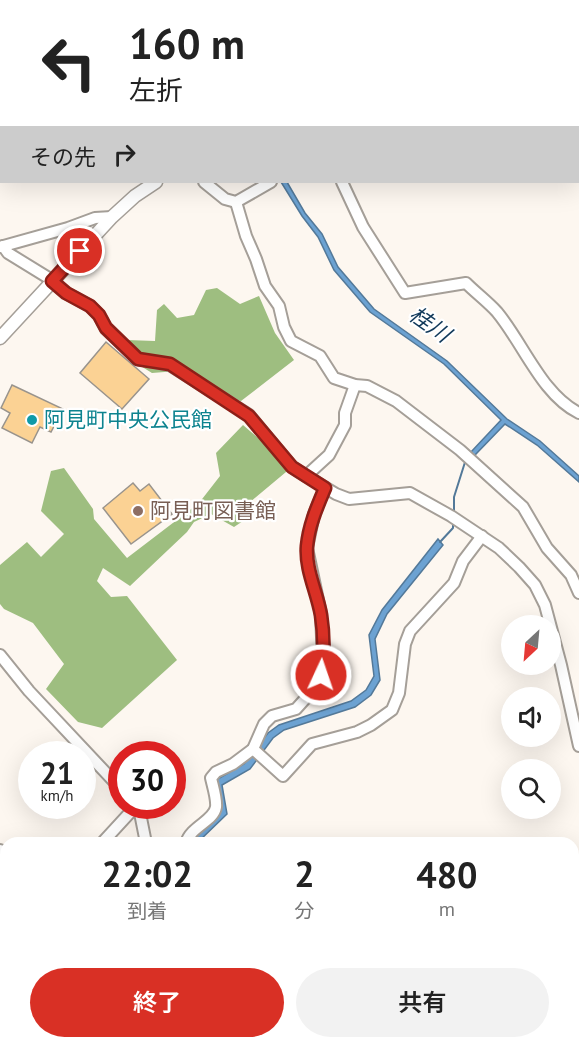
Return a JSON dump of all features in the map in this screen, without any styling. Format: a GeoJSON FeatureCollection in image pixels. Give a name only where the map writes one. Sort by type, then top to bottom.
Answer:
{"type":"FeatureCollection","features":[{"type":"Feature","properties":{"kind":"street"},"geometry":{"type":"LineString","coordinates":[[0,338],[112,217],[135,196],[154,183]]}},
{"type":"Feature","properties":{"kind":"street"},"geometry":{"type":"LineString","coordinates":[[205,183],[225,200],[237,202],[269,183]]}},
{"type":"Feature","properties":{"kind":"street"},"geometry":{"type":"LineString","coordinates":[[342,183],[363,227],[405,293],[466,283],[497,313],[549,387],[567,407],[579,413]]}},
{"type":"Feature","properties":{"kind":"street"},"geometry":{"type":"LineString","coordinates":[[237,202],[246,236],[265,286],[279,306],[284,327],[291,341],[320,356],[334,378],[355,385],[367,386],[396,401],[460,450],[523,507],[547,548],[571,575],[579,593]]}},
{"type":"Feature","properties":{"kind":"street"},"geometry":{"type":"LineString","coordinates":[[1,247],[95,218],[112,217]]}},
{"type":"Feature","properties":{"kind":"street"},"geometry":{"type":"LineString","coordinates":[[1,247],[66,293],[90,306],[99,315],[106,328],[138,359],[170,364],[249,416],[292,467],[325,488],[349,499],[410,493],[482,536],[519,567],[535,585],[545,605],[579,746]]}},
{"type":"Feature","properties":{"kind":"street"},"geometry":{"type":"LineString","coordinates":[[306,476],[329,455],[345,426],[345,413],[355,385]]}},
{"type":"Feature","properties":{"kind":"street"},"geometry":{"type":"LineString","coordinates":[[187,837],[188,834],[211,816],[215,809],[211,778],[216,772],[233,764],[253,749],[264,724],[272,716],[296,709],[314,689],[321,675],[323,661],[321,614],[311,576],[307,548],[314,514],[325,488]]}},
{"type":"Feature","properties":{"kind":"street"},"geometry":{"type":"LineString","coordinates":[[253,749],[283,776],[312,744],[357,732],[392,710],[399,693],[405,644],[410,631],[454,583],[463,561],[482,536]]}},
{"type":"Feature","properties":{"kind":"street"},"geometry":{"type":"LineString","coordinates":[[0,655],[29,691],[108,775]]}},
{"type":"Feature","properties":{"kind":"street"},"geometry":{"type":"LineString","coordinates":[[108,837],[124,819]]}},
{"type":"Feature","properties":{"kind":"street"},"geometry":{"type":"LineString","coordinates":[[141,819],[145,837]]}},
{"type":"Feature","properties":{"kind":"green space"},"geometry":{"type":"Polygon","coordinates":[[[217,288],[240,304],[259,296],[275,333],[294,360],[241,401],[213,395],[177,371],[152,373],[131,360],[127,340],[155,341],[157,310],[164,304],[177,318],[194,315],[206,290],[217,288]]]}},
{"type":"Feature","properties":{"kind":"green space"},"geometry":{"type":"Polygon","coordinates":[[[243,425],[292,467],[243,508],[243,521],[234,527],[211,514],[194,522],[187,532],[130,586],[103,568],[97,581],[111,597],[127,596],[177,660],[102,728],[78,722],[46,689],[64,664],[33,623],[4,609],[0,604],[0,565],[27,542],[41,557],[64,534],[41,511],[51,471],[64,468],[93,509],[94,519],[127,558],[199,503],[220,476],[216,453],[243,425]]]}},
{"type":"Feature","properties":{"kind":"water"},"geometry":{"type":"Polygon","coordinates":[[[282,183],[288,183],[305,213],[322,234],[338,267],[374,309],[447,361],[507,419],[540,441],[579,476],[579,482],[537,445],[505,424],[473,457],[470,453],[501,420],[444,364],[370,312],[334,270],[318,237],[282,183]]]}},
{"type":"Feature","properties":{"kind":"water"},"geometry":{"type":"Polygon","coordinates":[[[438,539],[443,545],[387,614],[375,639],[380,680],[371,695],[355,707],[284,730],[273,738],[250,769],[222,785],[227,814],[203,837],[193,837],[220,810],[216,780],[244,764],[268,733],[279,725],[351,701],[366,690],[374,676],[369,635],[382,610],[438,539]]]}},
{"type":"Feature","properties":{"kind":"building"},"geometry":{"type":"Polygon","coordinates":[[[106,342],[149,379],[122,409],[80,373],[106,342]]]}},
{"type":"Feature","properties":{"kind":"building","name":"阿見町中央公民館"},"geometry":{"type":"Polygon","coordinates":[[[12,385],[63,409],[51,432],[40,427],[32,443],[2,428],[10,413],[1,408],[12,385]]]}},
{"type":"Feature","properties":{"kind":"building","name":"阿見町図書館"},"geometry":{"type":"Polygon","coordinates":[[[133,483],[140,491],[149,484],[172,514],[131,544],[103,508],[133,483]]]}},
{"type":"Feature","properties":{"kind":"waterway"},"geometry":{"type":"LineString","coordinates":[[454,514],[454,497],[466,459]]}},
{"type":"Feature","properties":{"kind":"waterway"},"geometry":{"type":"LineString","coordinates":[[440,542],[453,528],[453,523]]}},
{"type":"Feature","properties":{"kind":"place","name":"阿見町中央公民館"},"geometry":{"type":"Point","coordinates":[32,420]}},
{"type":"Feature","properties":{"kind":"place","name":"阿見町図書館"},"geometry":{"type":"Point","coordinates":[138,511]}},
{"type":"Feature","properties":{"kind":"route"},"geometry":{"type":"LineString","coordinates":[[80,251],[52,281],[58,287],[90,306],[99,315],[106,328],[138,359],[170,364],[249,416],[292,467],[325,488],[314,514],[307,548],[311,576],[321,614],[323,661],[321,675]]}},
{"type":"Feature","properties":{"kind":"water label","name":"桂川"},"geometry":{"type":"Point","coordinates":[430,324]}}]}
